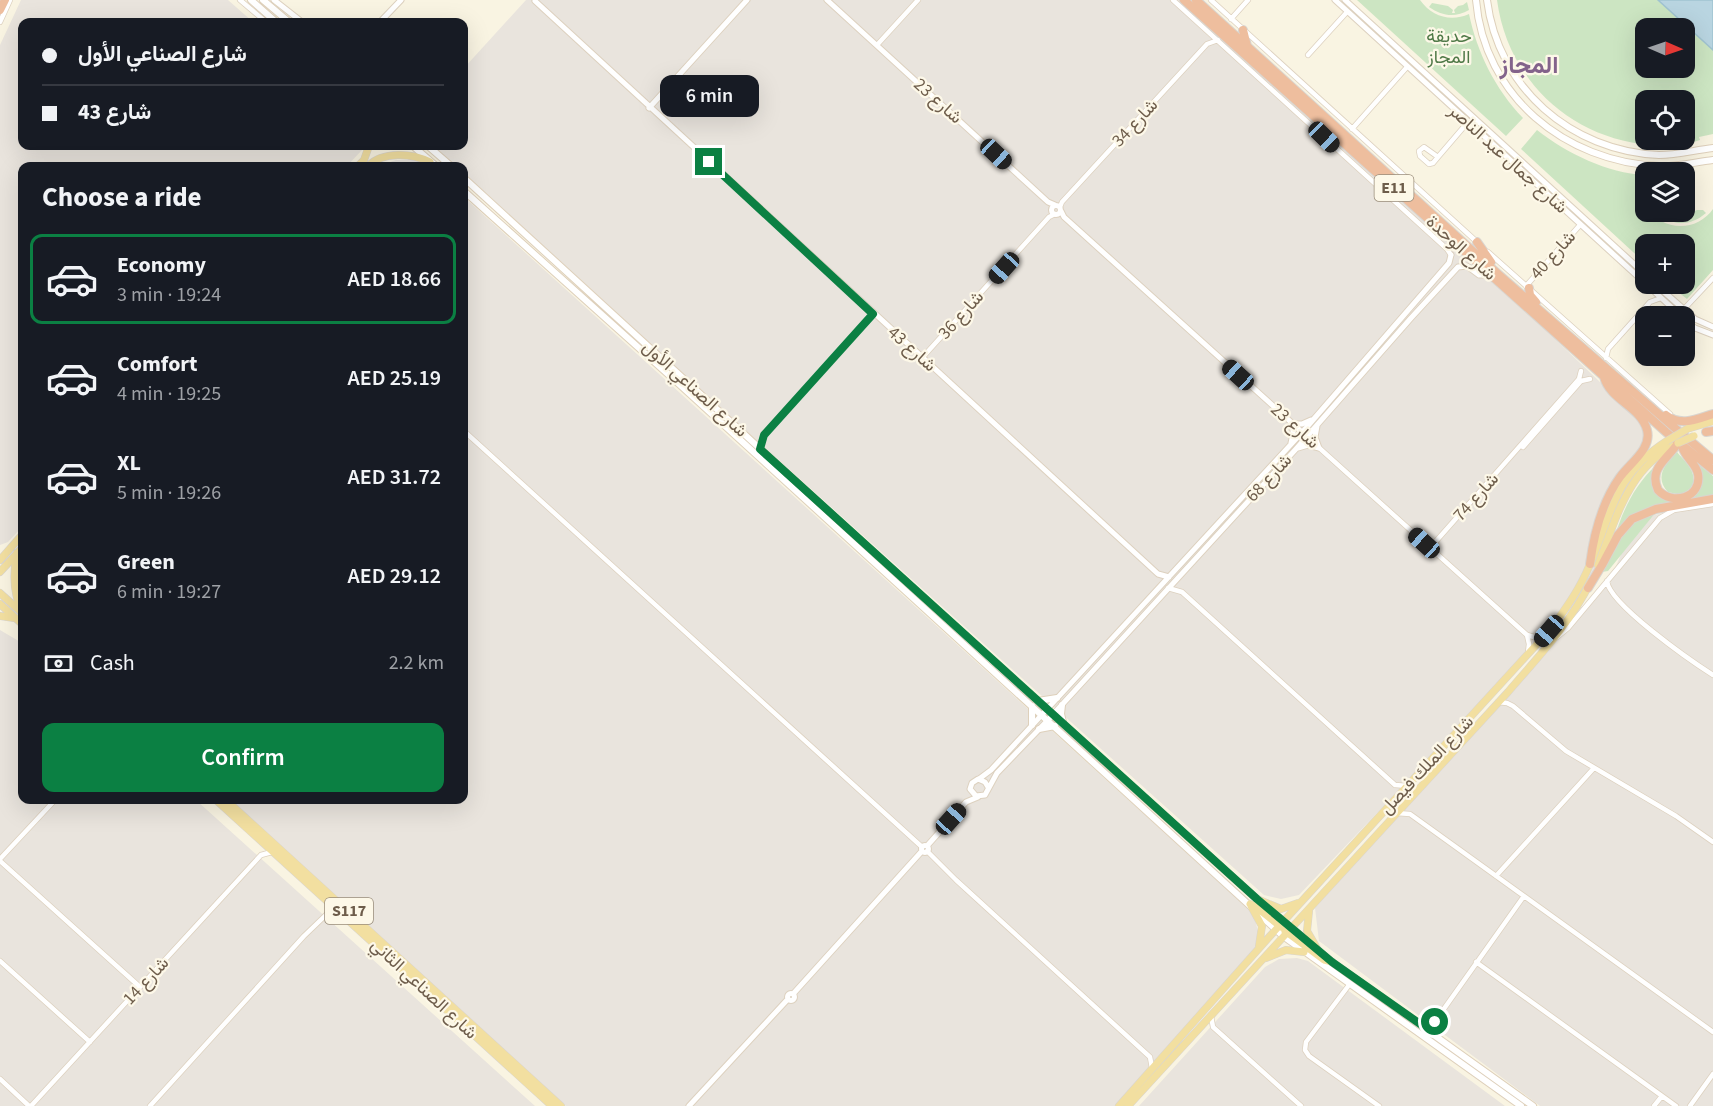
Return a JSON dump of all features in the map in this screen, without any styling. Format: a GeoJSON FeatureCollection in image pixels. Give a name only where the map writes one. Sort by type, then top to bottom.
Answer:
{"type":"FeatureCollection","features":[{"type":"Feature","properties":{"kind":"highway"},"geometry":{"type":"LineString","coordinates":[[0,10],[5,0]]}},
{"type":"Feature","properties":{"kind":"highway","name":"شارع الوحدة"},"geometry":{"type":"LineString","coordinates":[[1184,0],[1210,28],[1273,80],[1440,230],[1545,314],[1643,401],[1711,457]]}},
{"type":"Feature","properties":{"kind":"highway"},"geometry":{"type":"LineString","coordinates":[[1199,3],[1214,2]]}},
{"type":"Feature","properties":{"kind":"highway","name":"شارع الوحدة"},"geometry":{"type":"LineString","coordinates":[[1199,3],[1604,376],[1680,445],[1713,470]]}},
{"type":"Feature","properties":{"kind":"highway"},"geometry":{"type":"LineString","coordinates":[[1243,30],[1247,46]]}},
{"type":"Feature","properties":{"kind":"highway"},"geometry":{"type":"LineString","coordinates":[[1273,80],[1274,91]]}},
{"type":"Feature","properties":{"kind":"highway"},"geometry":{"type":"LineString","coordinates":[[1391,186],[1391,197]]}},
{"type":"Feature","properties":{"kind":"highway"},"geometry":{"type":"LineString","coordinates":[[1426,230],[1440,230]]}},
{"type":"Feature","properties":{"kind":"highway"},"geometry":{"type":"LineString","coordinates":[[1477,242],[1495,275]]}},
{"type":"Feature","properties":{"kind":"highway"},"geometry":{"type":"LineString","coordinates":[[1528,287],[1532,297],[1545,314]]}},
{"type":"Feature","properties":{"kind":"highway"},"geometry":{"type":"LineString","coordinates":[[1590,564],[1593,543],[1604,506],[1621,476],[1645,448],[1648,435],[1644,423],[1608,389],[1604,376]]}},
{"type":"Feature","properties":{"kind":"highway"},"geometry":{"type":"LineString","coordinates":[[1643,401],[1650,403],[1676,421],[1690,421],[1713,412]]}},
{"type":"Feature","properties":{"kind":"highway"},"geometry":{"type":"LineString","coordinates":[[1680,445],[1696,469],[1698,482],[1689,495],[1680,499],[1671,499],[1658,490],[1655,475],[1659,465],[1680,445]]}},
{"type":"Feature","properties":{"kind":"highway"},"geometry":{"type":"LineString","coordinates":[[1587,588],[1618,535],[1632,519],[1656,509],[1713,499]]}},
{"type":"Feature","properties":{"kind":"main road"},"geometry":{"type":"LineString","coordinates":[[263,0],[284,18]]}},
{"type":"Feature","properties":{"kind":"main road"},"geometry":{"type":"LineString","coordinates":[[1480,1],[1491,19],[1502,53],[1515,77],[1534,100],[1558,122],[1596,142],[1630,151],[1680,154],[1713,148]]}},
{"type":"Feature","properties":{"kind":"main road"},"geometry":{"type":"LineString","coordinates":[[1480,1],[1482,31],[1492,58],[1506,83],[1526,108],[1550,129],[1577,147],[1605,157],[1635,164]]}},
{"type":"Feature","properties":{"kind":"main road"},"geometry":{"type":"LineString","coordinates":[[253,2],[262,18]]}},
{"type":"Feature","properties":{"kind":"main road"},"geometry":{"type":"LineString","coordinates":[[253,2],[271,18]]}},
{"type":"Feature","properties":{"kind":"main road"},"geometry":{"type":"LineString","coordinates":[[417,150],[431,162]]}},
{"type":"Feature","properties":{"kind":"main road"},"geometry":{"type":"LineString","coordinates":[[432,150],[446,162]]}},
{"type":"Feature","properties":{"kind":"main road"},"geometry":{"type":"LineString","coordinates":[[1639,162],[1656,162],[1658,158],[1654,154]]}},
{"type":"Feature","properties":{"kind":"main road"},"geometry":{"type":"LineString","coordinates":[[370,162],[388,156],[402,155],[418,156],[429,162]]}},
{"type":"Feature","properties":{"kind":"main road"},"geometry":{"type":"LineString","coordinates":[[1695,162],[1713,160]]}},
{"type":"Feature","properties":{"kind":"main road","name":"شارع الصناعي الأول"},"geometry":{"type":"LineString","coordinates":[[468,182],[1035,703]]}},
{"type":"Feature","properties":{"kind":"main road","name":"شارع الصناعي الأول"},"geometry":{"type":"LineString","coordinates":[[468,195],[1045,712],[1064,725],[1257,899],[1280,926]]}},
{"type":"Feature","properties":{"kind":"main road","name":"شارع الملك فيصل"},"geometry":{"type":"LineString","coordinates":[[1119,1106],[1258,949],[1549,631],[1571,601],[1590,564],[1609,511],[1623,483],[1643,458],[1687,429],[1713,421]]}},
{"type":"Feature","properties":{"kind":"main road","name":"شارع الملك فيصل"},"geometry":{"type":"LineString","coordinates":[[1128,1106],[1508,692],[1552,640],[1587,588],[1599,564],[1616,514],[1632,485],[1654,459],[1694,436],[1711,431]]}},
{"type":"Feature","properties":{"kind":"main road"},"geometry":{"type":"LineString","coordinates":[[0,560],[18,540]]}},
{"type":"Feature","properties":{"kind":"main road"},"geometry":{"type":"LineString","coordinates":[[0,551],[13,546]]}},
{"type":"Feature","properties":{"kind":"main road"},"geometry":{"type":"LineString","coordinates":[[0,572],[18,552]]}},
{"type":"Feature","properties":{"kind":"main road"},"geometry":{"type":"LineString","coordinates":[[18,563],[15,582],[18,602]]}},
{"type":"Feature","properties":{"kind":"main road"},"geometry":{"type":"LineString","coordinates":[[0,593],[18,609]]}},
{"type":"Feature","properties":{"kind":"main road"},"geometry":{"type":"LineString","coordinates":[[0,604],[18,621]]}},
{"type":"Feature","properties":{"kind":"main road"},"geometry":{"type":"LineString","coordinates":[[0,616],[14,618]]}},
{"type":"Feature","properties":{"kind":"main road"},"geometry":{"type":"LineString","coordinates":[[1032,725],[1035,703],[1057,698]]}},
{"type":"Feature","properties":{"kind":"main road"},"geometry":{"type":"LineString","coordinates":[[1062,705],[1061,714],[1064,725]]}},
{"type":"Feature","properties":{"kind":"main road","name":"شارع الصناعي الأول"},"geometry":{"type":"LineString","coordinates":[[1051,717],[1055,726],[1250,904]]}},
{"type":"Feature","properties":{"kind":"main road"},"geometry":{"type":"LineString","coordinates":[[1039,729],[1055,726]]}},
{"type":"Feature","properties":{"kind":"main road"},"geometry":{"type":"LineString","coordinates":[[1422,784],[1419,782],[1430,768],[1427,765]]}},
{"type":"Feature","properties":{"kind":"main road","name":"شارع الصناعي الثاني"},"geometry":{"type":"LineString","coordinates":[[220,804],[552,1106]]}},
{"type":"Feature","properties":{"kind":"main road","name":"شارع الصناعي الثاني"},"geometry":{"type":"LineString","coordinates":[[230,804],[561,1106]]}},
{"type":"Feature","properties":{"kind":"main road"},"geometry":{"type":"LineString","coordinates":[[1257,899],[1281,909],[1293,906],[1307,896]]}},
{"type":"Feature","properties":{"kind":"main road"},"geometry":{"type":"LineString","coordinates":[[1250,904],[1324,960],[1332,962]]}},
{"type":"Feature","properties":{"kind":"main road"},"geometry":{"type":"LineString","coordinates":[[1250,904],[1262,926],[1258,949]]}},
{"type":"Feature","properties":{"kind":"main road"},"geometry":{"type":"LineString","coordinates":[[1310,908],[1307,928],[1309,937],[1318,950]]}},
{"type":"Feature","properties":{"kind":"main road"},"geometry":{"type":"LineString","coordinates":[[1287,932],[1318,950],[1533,1106]]}},
{"type":"Feature","properties":{"kind":"main road"},"geometry":{"type":"LineString","coordinates":[[1287,932],[1304,952],[1516,1105]]}},
{"type":"Feature","properties":{"kind":"main road"},"geometry":{"type":"LineString","coordinates":[[1261,960],[1286,950],[1304,952]]}},
{"type":"Feature","properties":{"kind":"street"},"geometry":{"type":"LineString","coordinates":[[0,22],[10,0]]}},
{"type":"Feature","properties":{"kind":"street"},"geometry":{"type":"LineString","coordinates":[[240,0],[261,18]]}},
{"type":"Feature","properties":{"kind":"street"},"geometry":{"type":"LineString","coordinates":[[274,0],[298,18]]}},
{"type":"Feature","properties":{"kind":"street"},"geometry":{"type":"LineString","coordinates":[[382,18],[399,0]]}},
{"type":"Feature","properties":{"kind":"street"},"geometry":{"type":"LineString","coordinates":[[649,108],[747,0]]}},
{"type":"Feature","properties":{"kind":"street","name":"شارع 23"},"geometry":{"type":"LineString","coordinates":[[827,0],[1527,635]]}},
{"type":"Feature","properties":{"kind":"street"},"geometry":{"type":"LineString","coordinates":[[877,45],[918,0]]}},
{"type":"Feature","properties":{"kind":"street"},"geometry":{"type":"LineString","coordinates":[[1173,0],[1210,28],[1218,40],[1391,197],[1451,255]]}},
{"type":"Feature","properties":{"kind":"street"},"geometry":{"type":"LineString","coordinates":[[1231,19],[1248,0]]}},
{"type":"Feature","properties":{"kind":"street","name":"شارع جمال عبد الناصر"},"geometry":{"type":"LineString","coordinates":[[1335,0],[1635,273]]}},
{"type":"Feature","properties":{"kind":"street","name":"شارع جمال عبد الناصر"},"geometry":{"type":"LineString","coordinates":[[1345,0],[1633,263]]}},
{"type":"Feature","properties":{"kind":"street","name":"شارع 43"},"geometry":{"type":"LineString","coordinates":[[535,2],[1158,574],[1169,577]]}},
{"type":"Feature","properties":{"kind":"street"},"geometry":{"type":"LineString","coordinates":[[1214,2],[1598,352],[1673,415],[1689,417],[1713,412]]}},
{"type":"Feature","properties":{"kind":"street"},"geometry":{"type":"LineString","coordinates":[[1308,55],[1347,12],[1351,11],[1362,20],[1365,18]]}},
{"type":"Feature","properties":{"kind":"street","name":"شارع 34"},"geometry":{"type":"LineString","coordinates":[[1207,44],[1210,28]]}},
{"type":"Feature","properties":{"kind":"street","name":"شارع 34"},"geometry":{"type":"LineString","coordinates":[[1055,209],[1207,44],[1218,40]]}},
{"type":"Feature","properties":{"kind":"street"},"geometry":{"type":"LineString","coordinates":[[1380,42],[1383,40],[1394,49],[1398,49]]}},
{"type":"Feature","properties":{"kind":"street"},"geometry":{"type":"LineString","coordinates":[[1352,129],[1407,67]]}},
{"type":"Feature","properties":{"kind":"street"},"geometry":{"type":"LineString","coordinates":[[1438,158],[1468,122]]}},
{"type":"Feature","properties":{"kind":"street","name":"شارع 36"},"geometry":{"type":"LineString","coordinates":[[922,358],[1055,209]]}},
{"type":"Feature","properties":{"kind":"street","name":"شارع 40"},"geometry":{"type":"LineString","coordinates":[[1528,287],[1580,225]]}},
{"type":"Feature","properties":{"kind":"street"},"geometry":{"type":"LineString","coordinates":[[1612,254],[1617,255],[1630,266],[1633,263]]}},
{"type":"Feature","properties":{"kind":"street","name":"شارع 68"},"geometry":{"type":"LineString","coordinates":[[988,787],[997,774],[1307,437],[1315,422],[1450,261],[1451,255]]}},
{"type":"Feature","properties":{"kind":"street","name":"شارع 68"},"geometry":{"type":"LineString","coordinates":[[979,779],[991,770],[1302,432],[1315,422],[1359,377],[1462,265],[1469,267],[1479,275],[1495,275]]}},
{"type":"Feature","properties":{"kind":"street"},"geometry":{"type":"LineString","coordinates":[[1687,306],[1713,278]]}},
{"type":"Feature","properties":{"kind":"street"},"geometry":{"type":"LineString","coordinates":[[1430,285],[1438,282],[1435,292]]}},
{"type":"Feature","properties":{"kind":"street"},"geometry":{"type":"LineString","coordinates":[[1650,294],[1650,302]]}},
{"type":"Feature","properties":{"kind":"street","name":"شارع جمال عبد الناصر"},"geometry":{"type":"LineString","coordinates":[[1658,294],[1670,306]]}},
{"type":"Feature","properties":{"kind":"street","name":"شارع جمال عبد الناصر"},"geometry":{"type":"LineString","coordinates":[[1667,294],[1681,306]]}},
{"type":"Feature","properties":{"kind":"street"},"geometry":{"type":"LineString","coordinates":[[1606,358],[1608,349],[1650,302],[1661,298]]}},
{"type":"Feature","properties":{"kind":"street"},"geometry":{"type":"LineString","coordinates":[[760,449],[764,435],[873,314]]}},
{"type":"Feature","properties":{"kind":"street","name":"شارع جمال عبد الناصر"},"geometry":{"type":"LineString","coordinates":[[1695,318],[1713,327]]}},
{"type":"Feature","properties":{"kind":"street"},"geometry":{"type":"LineString","coordinates":[[1359,377],[1362,368],[1394,332],[1398,323]]}},
{"type":"Feature","properties":{"kind":"street"},"geometry":{"type":"LineString","coordinates":[[1695,327],[1713,335]]}},
{"type":"Feature","properties":{"kind":"street"},"geometry":{"type":"LineString","coordinates":[[1598,352],[1608,349]]}},
{"type":"Feature","properties":{"kind":"street","name":"شارع 74"},"geometry":{"type":"LineString","coordinates":[[1436,541],[1579,379],[1581,371]]}},
{"type":"Feature","properties":{"kind":"street","name":"شارع 74"},"geometry":{"type":"LineString","coordinates":[[1514,454],[1581,381],[1590,379]]}},
{"type":"Feature","properties":{"kind":"street"},"geometry":{"type":"LineString","coordinates":[[1291,444],[1293,424],[1315,422],[1315,437],[1319,448]]}},
{"type":"Feature","properties":{"kind":"street"},"geometry":{"type":"LineString","coordinates":[[468,434],[1150,1057],[1152,1070]]}},
{"type":"Feature","properties":{"kind":"street"},"geometry":{"type":"LineString","coordinates":[[750,439],[764,435]]}},
{"type":"Feature","properties":{"kind":"street"},"geometry":{"type":"LineString","coordinates":[[1296,449],[1308,445],[1319,448]]}},
{"type":"Feature","properties":{"kind":"street"},"geometry":{"type":"LineString","coordinates":[[1552,640],[1564,632],[1663,515],[1674,510],[1713,504]]}},
{"type":"Feature","properties":{"kind":"street"},"geometry":{"type":"LineString","coordinates":[[1429,548],[1436,541]]}},
{"type":"Feature","properties":{"kind":"street"},"geometry":{"type":"LineString","coordinates":[[1429,548],[1436,541]]}},
{"type":"Feature","properties":{"kind":"street"},"geometry":{"type":"LineString","coordinates":[[1158,574],[1161,585]]}},
{"type":"Feature","properties":{"kind":"street"},"geometry":{"type":"LineString","coordinates":[[1178,577],[1182,592]]}},
{"type":"Feature","properties":{"kind":"street"},"geometry":{"type":"LineString","coordinates":[[1607,581],[1610,592],[1673,648],[1713,675]]}},
{"type":"Feature","properties":{"kind":"street"},"geometry":{"type":"LineString","coordinates":[[1168,588],[1182,592],[1395,785],[1408,786]]}},
{"type":"Feature","properties":{"kind":"street"},"geometry":{"type":"LineString","coordinates":[[1598,592],[1610,592]]}},
{"type":"Feature","properties":{"kind":"street"},"geometry":{"type":"LineString","coordinates":[[1528,655],[1527,635],[1534,637],[1549,631]]}},
{"type":"Feature","properties":{"kind":"street"},"geometry":{"type":"LineString","coordinates":[[1508,692],[1513,706]]}},
{"type":"Feature","properties":{"kind":"street"},"geometry":{"type":"LineString","coordinates":[[1498,702],[1513,706],[1558,745],[1676,816],[1713,842]]}},
{"type":"Feature","properties":{"kind":"street"},"geometry":{"type":"LineString","coordinates":[[1496,876],[1594,768]]}},
{"type":"Feature","properties":{"kind":"street"},"geometry":{"type":"LineString","coordinates":[[689,1106],[788,999],[793,999],[793,994],[925,849],[966,802],[972,783],[979,779],[985,782],[988,787],[985,795],[966,802]]}},
{"type":"Feature","properties":{"kind":"street"},"geometry":{"type":"LineString","coordinates":[[1395,785],[1396,800]]}},
{"type":"Feature","properties":{"kind":"street"},"geometry":{"type":"LineString","coordinates":[[970,789],[973,795],[978,797]]}},
{"type":"Feature","properties":{"kind":"street"},"geometry":{"type":"LineString","coordinates":[[1406,801],[1410,814]]}},
{"type":"Feature","properties":{"kind":"street"},"geometry":{"type":"LineString","coordinates":[[51,804],[0,860],[140,987]]}},
{"type":"Feature","properties":{"kind":"street"},"geometry":{"type":"LineString","coordinates":[[1395,813],[1410,814],[1713,1032]]}},
{"type":"Feature","properties":{"kind":"street"},"geometry":{"type":"LineString","coordinates":[[261,842],[263,849],[261,855]]}},
{"type":"Feature","properties":{"kind":"street"},"geometry":{"type":"LineString","coordinates":[[261,855],[272,852]]}},
{"type":"Feature","properties":{"kind":"street","name":"شارع 14"},"geometry":{"type":"LineString","coordinates":[[30,1106],[261,855]]}},
{"type":"Feature","properties":{"kind":"street"},"geometry":{"type":"LineString","coordinates":[[1434,1035],[1436,1020],[1524,896]]}},
{"type":"Feature","properties":{"kind":"street"},"geometry":{"type":"LineString","coordinates":[[326,914],[328,902]]}},
{"type":"Feature","properties":{"kind":"street"},"geometry":{"type":"LineString","coordinates":[[150,1106],[326,914],[332,910],[338,911]]}},
{"type":"Feature","properties":{"kind":"street"},"geometry":{"type":"LineString","coordinates":[[0,961],[90,1042]]}},
{"type":"Feature","properties":{"kind":"street"},"geometry":{"type":"LineString","coordinates":[[1476,962],[1676,1106]]}},
{"type":"Feature","properties":{"kind":"street"},"geometry":{"type":"LineString","coordinates":[[1349,985],[1306,1042],[1305,1050],[1309,1056],[1379,1106]]}},
{"type":"Feature","properties":{"kind":"street"},"geometry":{"type":"LineString","coordinates":[[1210,1015],[1213,1027],[1301,1106]]}},
{"type":"Feature","properties":{"kind":"street"},"geometry":{"type":"LineString","coordinates":[[1423,1026],[1436,1020]]}},
{"type":"Feature","properties":{"kind":"street"},"geometry":{"type":"LineString","coordinates":[[1200,1026],[1213,1027]]}},
{"type":"Feature","properties":{"kind":"street"},"geometry":{"type":"LineString","coordinates":[[1150,1057],[1163,1057]]}},
{"type":"Feature","properties":{"kind":"street"},"geometry":{"type":"LineString","coordinates":[[1690,1106],[1713,1074]]}},
{"type":"Feature","properties":{"kind":"street"},"geometry":{"type":"LineString","coordinates":[[0,1079],[30,1106]]}},
{"type":"Feature","properties":{"kind":"street"},"geometry":{"type":"LineString","coordinates":[[1654,1106],[1662,1096]]}},
{"type":"Feature","properties":{"kind":"shaded area"},"geometry":{"type":"Polygon","coordinates":[[[21,0],[228,0],[248,18],[18,18],[18,150],[362,150],[351,162],[18,162],[18,531],[8,542],[0,545],[0,45],[21,0]]]}},
{"type":"Feature","properties":{"kind":"shaded area"},"geometry":{"type":"Polygon","coordinates":[[[526,0],[1180,0],[1557,341],[1643,423],[1645,439],[1620,493],[1591,588],[1299,895],[1281,899],[1264,895],[468,182],[468,162],[445,162],[432,150],[468,150],[468,64],[526,0]]]}},
{"type":"Feature","properties":{"kind":"shaded area"},"geometry":{"type":"Polygon","coordinates":[[[419,160],[423,162],[390,162],[419,160]]]}},
{"type":"Feature","properties":{"kind":"shaded area"},"geometry":{"type":"Polygon","coordinates":[[[468,201],[1254,914],[1258,932],[1256,952],[1115,1106],[566,1106],[232,804],[468,804],[468,201]]]}},
{"type":"Feature","properties":{"kind":"shaded area"},"geometry":{"type":"Polygon","coordinates":[[[1713,500],[1713,1106],[1540,1106],[1319,941],[1315,908],[1550,646],[1614,571],[1622,552],[1647,517],[1713,500]]]}},
{"type":"Feature","properties":{"kind":"shaded area"},"geometry":{"type":"Polygon","coordinates":[[[0,630],[18,641],[18,804],[200,804],[535,1106],[0,1106],[0,630]]]}},
{"type":"Feature","properties":{"kind":"shaded area"},"geometry":{"type":"Polygon","coordinates":[[[1297,958],[1308,961],[1505,1106],[1139,1106],[1265,967],[1279,959],[1297,958]]]}},
{"type":"Feature","properties":{"kind":"green space","name":"حديقة المجاز"},"geometry":{"type":"Polygon","coordinates":[[[1357,0],[1420,0],[1436,14],[1449,18],[1469,14],[1488,69],[1504,95],[1523,118],[1506,136],[1357,0]]]}},
{"type":"Feature","properties":{"kind":"green space","name":"حديقة المجاز"},"geometry":{"type":"Polygon","coordinates":[[[1497,0],[1658,0],[1678,18],[1635,18],[1635,78],[1695,78],[1695,34],[1713,50],[1713,134],[1699,137],[1700,140],[1695,141],[1695,90],[1635,90],[1635,143],[1613,138],[1588,128],[1565,114],[1544,97],[1527,76],[1513,53],[1503,28],[1497,0]]]}},
{"type":"Feature","properties":{"kind":"green space"},"geometry":{"type":"Polygon","coordinates":[[[1467,2],[1469,10],[1454,15],[1444,14],[1429,7],[1432,3],[1448,6],[1453,10],[1452,13],[1455,13],[1454,10],[1458,6],[1467,2]]]}},
{"type":"Feature","properties":{"kind":"green space"},"geometry":{"type":"Polygon","coordinates":[[[1537,130],[1588,161],[1635,174],[1635,222],[1689,225],[1708,215],[1713,209],[1713,270],[1695,290],[1695,234],[1635,234],[1635,254],[1521,149],[1537,130]]]}},
{"type":"Feature","properties":{"kind":"green space"},"geometry":{"type":"Polygon","coordinates":[[[1703,210],[1706,213],[1695,220],[1695,211],[1703,210]]]}},
{"type":"Feature","properties":{"kind":"green space"},"geometry":{"type":"Polygon","coordinates":[[[1681,294],[1691,294],[1687,299],[1681,294]]]}},
{"type":"Feature","properties":{"kind":"green space"},"geometry":{"type":"Polygon","coordinates":[[[1677,452],[1690,468],[1693,478],[1691,488],[1681,495],[1668,492],[1662,481],[1665,466],[1677,452]]]}},
{"type":"Feature","properties":{"kind":"green space"},"geometry":{"type":"Polygon","coordinates":[[[1656,465],[1654,483],[1675,502],[1644,511],[1613,542],[1629,500],[1656,465]]]}},
{"type":"Feature","properties":{"kind":"green space"},"geometry":{"type":"Polygon","coordinates":[[[1699,465],[1713,476],[1713,498],[1694,500],[1699,465]]]}},
{"type":"Feature","properties":{"kind":"green space"},"geometry":{"type":"Polygon","coordinates":[[[1656,512],[1608,571],[1602,572],[1621,537],[1633,522],[1656,512]]]}},
{"type":"Feature","properties":{"kind":"water"},"geometry":{"type":"Polygon","coordinates":[[[1658,0],[1713,0],[1713,50],[1695,34],[1695,18],[1678,18],[1658,0]]]}},
{"type":"Feature","properties":{"kind":"district","name":"المجاز"},"geometry":{"type":"Point","coordinates":[1529,65]}},
{"type":"Feature","properties":{"kind":"route"},"geometry":{"type":"LineString","coordinates":[[709,162],[873,314],[764,435],[760,449],[1283,922],[1332,962],[1423,1026],[1436,1020],[1435,1022]]}}]}
